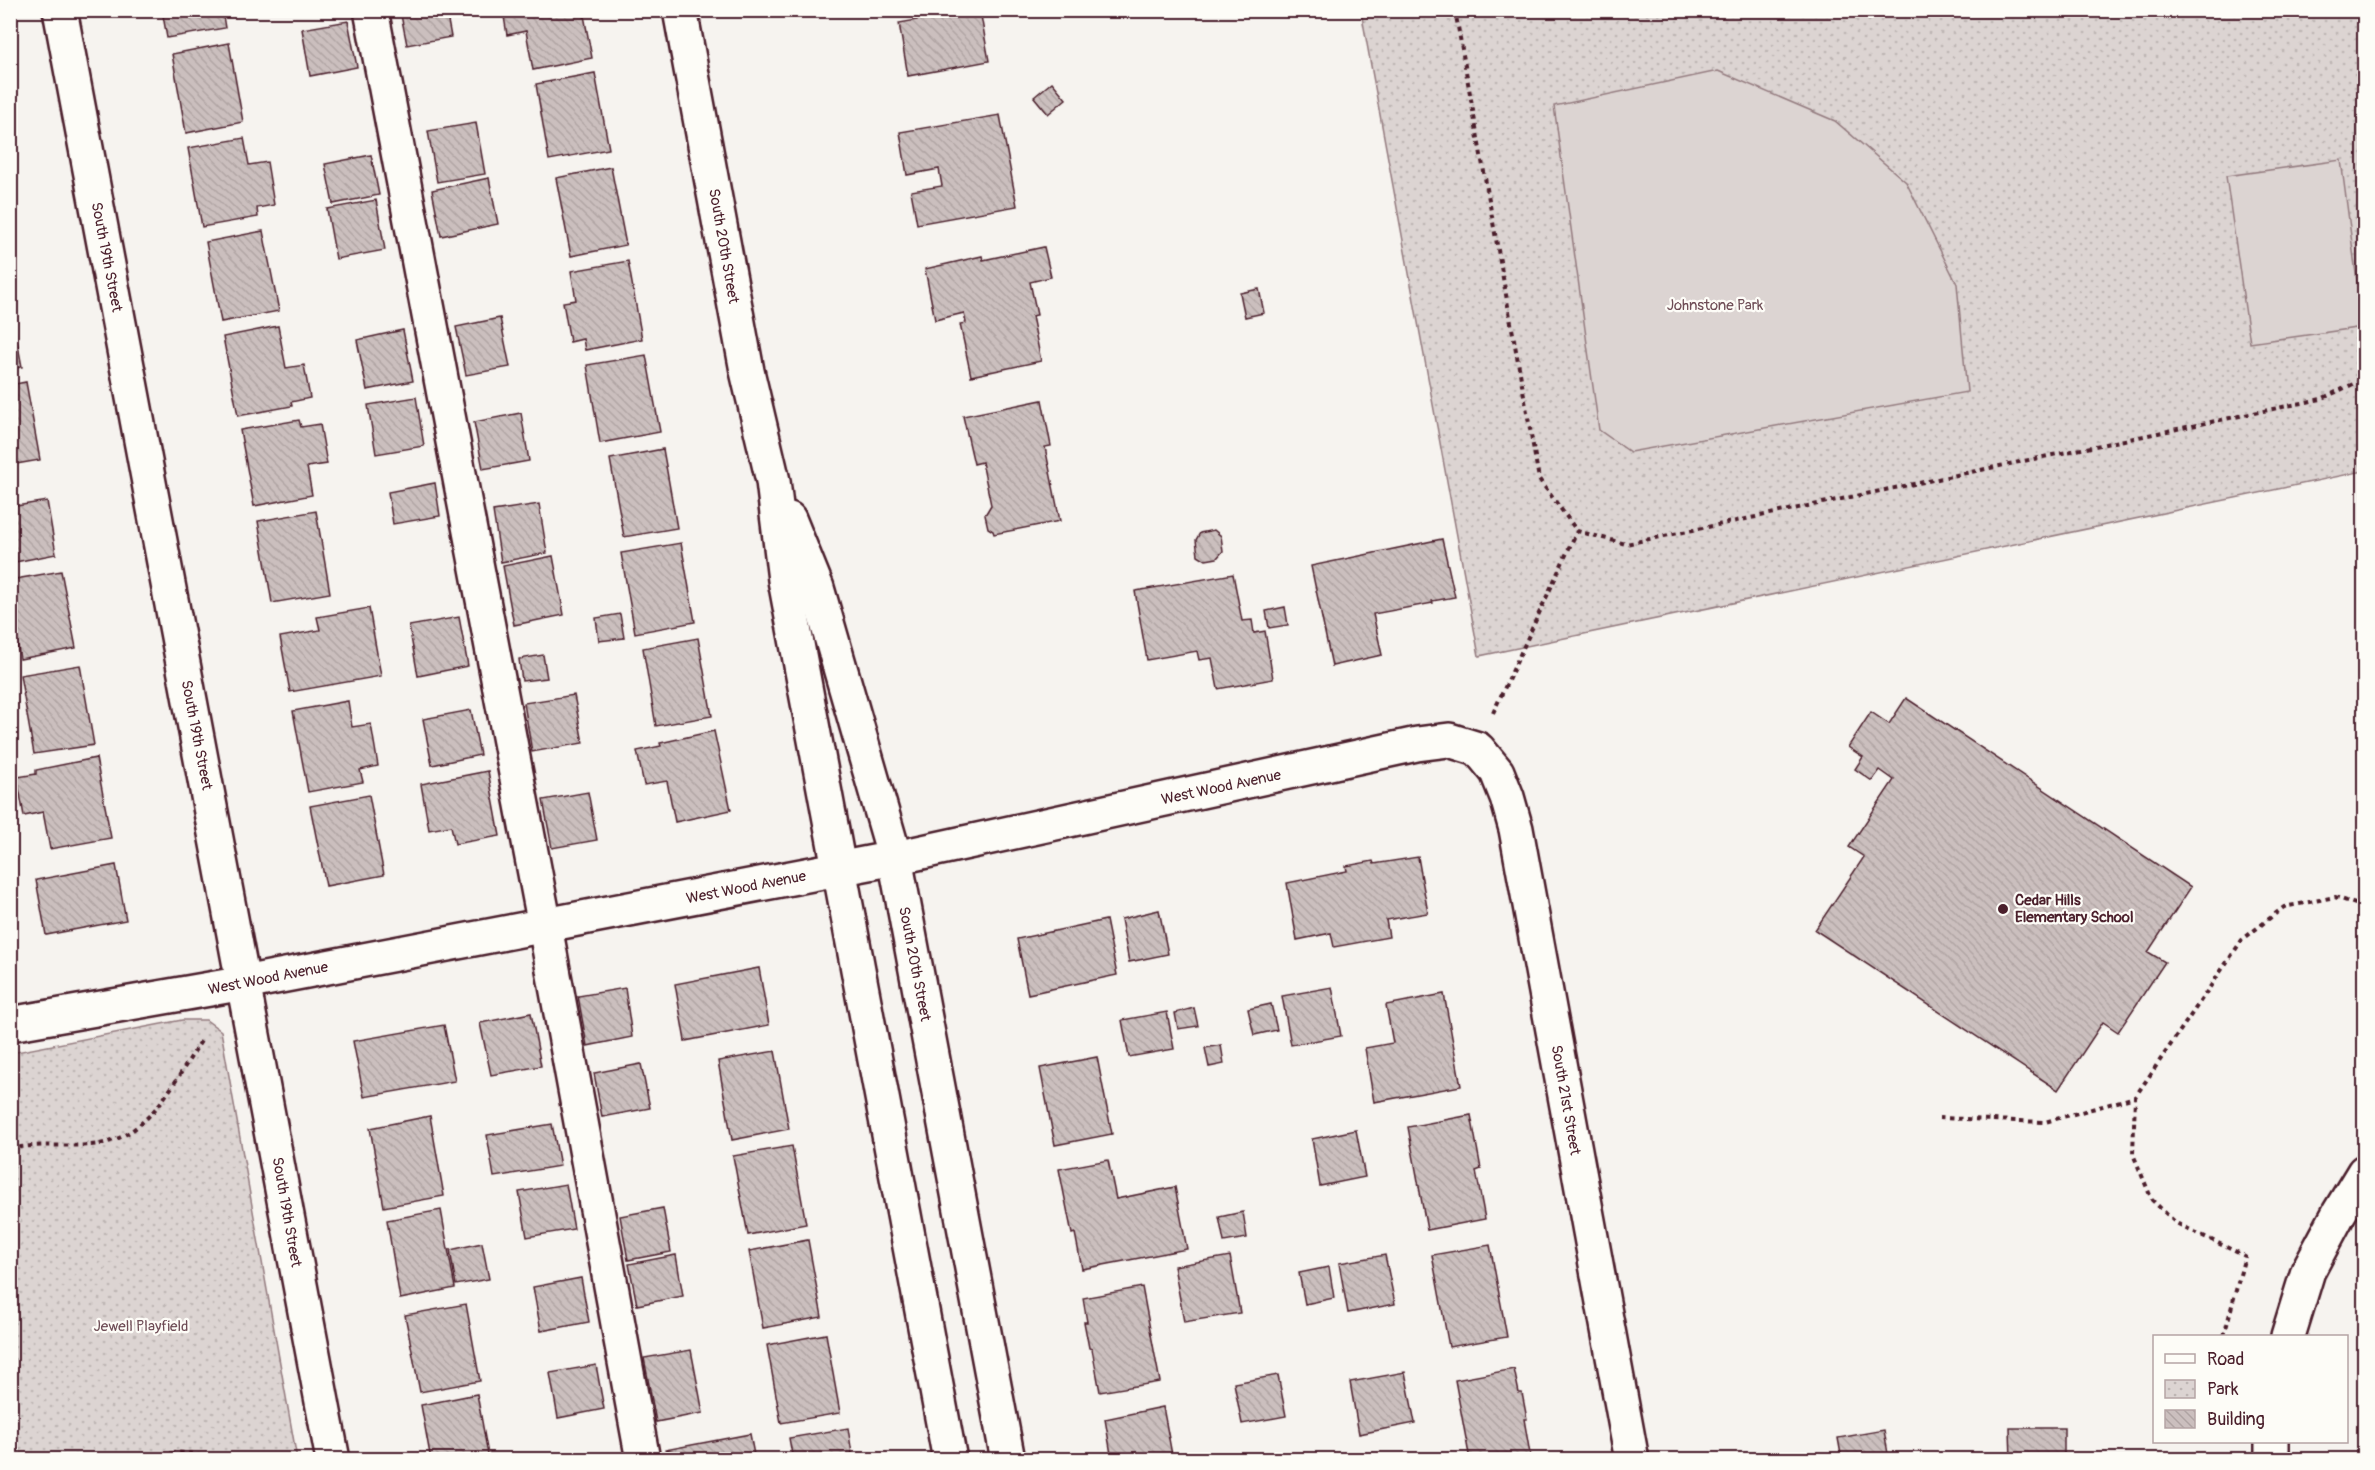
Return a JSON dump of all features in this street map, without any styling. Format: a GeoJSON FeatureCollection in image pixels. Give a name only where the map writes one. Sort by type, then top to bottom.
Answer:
{"type":"FeatureCollection","features":[{"type":"Feature","properties":{"kind":"street","name":"South 19th Street"},"geometry":{"type":"LineString","coordinates":[[60,10],[333,1460]]}},
{"type":"Feature","properties":{"kind":"street"},"geometry":{"type":"LineString","coordinates":[[371,10],[545,926],[643,1460]]}},
{"type":"Feature","properties":{"kind":"street","name":"South 20th Street"},"geometry":{"type":"LineString","coordinates":[[681,10],[747,371],[773,481],[785,580],[950,1460]]}},
{"type":"Feature","properties":{"kind":"street","name":"South 20th Street"},"geometry":{"type":"LineString","coordinates":[[773,481],[817,588],[895,858],[1008,1460]]}},
{"type":"Feature","properties":{"kind":"street","name":"West Wood Avenue"},"geometry":{"type":"LineString","coordinates":[[10,1024],[244,983],[895,858],[1417,744],[1449,740],[1478,749]]}},
{"type":"Feature","properties":{"kind":"street","name":"South 21st Street"},"geometry":{"type":"LineString","coordinates":[[1478,749],[1497,772],[1516,829],[1632,1460]]}},
{"type":"Feature","properties":{"kind":"street"},"geometry":{"type":"LineString","coordinates":[[2288,1335],[2308,1271],[2364,1172]]}},
{"type":"Feature","properties":{"kind":"street"},"geometry":{"type":"LineString","coordinates":[[2271,1460],[2272,1443]]}},
{"type":"Feature","properties":{"kind":"path"},"geometry":{"type":"LineString","coordinates":[[1455,10],[1539,479],[1577,531],[1626,544],[2321,399],[2364,379]]}},
{"type":"Feature","properties":{"kind":"path"},"geometry":{"type":"LineString","coordinates":[[1478,749],[1577,531]]}},
{"type":"Feature","properties":{"kind":"path"},"geometry":{"type":"LineString","coordinates":[[2224,1335],[2245,1256],[2176,1223],[2152,1200],[2133,1154],[2135,1097],[2242,940],[2284,907],[2335,897],[2364,907]]}},
{"type":"Feature","properties":{"kind":"path"},"geometry":{"type":"LineString","coordinates":[[10,1149],[49,1144],[89,1145],[106,1143],[123,1137],[148,1119],[203,1038]]}},
{"type":"Feature","properties":{"kind":"path"},"geometry":{"type":"LineString","coordinates":[[1939,1118],[2045,1122],[2135,1097]]}},
{"type":"Feature","properties":{"kind":"path"},"geometry":{"type":"LineString","coordinates":[[144,1460],[163,1453],[182,1451],[211,1460]]}},
{"type":"Feature","properties":{"kind":"path"},"geometry":{"type":"LineString","coordinates":[[10,1452],[20,1460]]}},
{"type":"Feature","properties":{"kind":"green space","name":"Johnstone Park"},"geometry":{"type":"Polygon","coordinates":[[[1361,11],[2364,11],[2364,471],[1479,656],[1361,11]]]}},
{"type":"Feature","properties":{"kind":"green space"},"geometry":{"type":"Polygon","coordinates":[[[1718,71],[1835,121],[1906,182],[1957,284],[1967,392],[1630,452],[1599,430],[1554,106],[1718,71]]]}},
{"type":"Feature","properties":{"kind":"green space"},"geometry":{"type":"Polygon","coordinates":[[[2341,160],[2363,327],[2250,343],[2226,176],[2341,160]]]}},
{"type":"Feature","properties":{"kind":"green space","name":"Jewell Playfield"},"geometry":{"type":"Polygon","coordinates":[[[182,1020],[206,1020],[221,1031],[297,1459],[11,1459],[11,1053],[182,1020]]]}},
{"type":"Feature","properties":{"kind":"building"},"geometry":{"type":"Polygon","coordinates":[[[162,10],[222,10],[225,28],[167,38],[162,10]]]}},
{"type":"Feature","properties":{"kind":"building"},"geometry":{"type":"Polygon","coordinates":[[[400,10],[446,10],[451,37],[407,45],[400,10]]]}},
{"type":"Feature","properties":{"kind":"building"},"geometry":{"type":"Polygon","coordinates":[[[503,10],[583,10],[592,58],[533,70],[526,31],[507,35],[503,10]]]}},
{"type":"Feature","properties":{"kind":"building"},"geometry":{"type":"Polygon","coordinates":[[[915,10],[980,10],[989,61],[908,76],[899,23],[917,20],[915,10]]]}},
{"type":"Feature","properties":{"kind":"building"},"geometry":{"type":"Polygon","coordinates":[[[348,21],[357,67],[310,76],[302,29],[348,21]]]}},
{"type":"Feature","properties":{"kind":"building"},"geometry":{"type":"Polygon","coordinates":[[[229,43],[243,122],[186,133],[172,54],[229,43]]]}},
{"type":"Feature","properties":{"kind":"building"},"geometry":{"type":"Polygon","coordinates":[[[595,73],[609,149],[549,160],[536,84],[595,73]]]}},
{"type":"Feature","properties":{"kind":"building"},"geometry":{"type":"Polygon","coordinates":[[[1052,82],[1066,99],[1048,114],[1034,97],[1052,82]]]}},
{"type":"Feature","properties":{"kind":"building"},"geometry":{"type":"Polygon","coordinates":[[[1000,115],[1017,206],[917,224],[911,191],[942,186],[939,169],[907,175],[900,132],[1000,115]]]}},
{"type":"Feature","properties":{"kind":"building"},"geometry":{"type":"Polygon","coordinates":[[[476,123],[485,174],[437,182],[428,131],[476,123]]]}},
{"type":"Feature","properties":{"kind":"building"},"geometry":{"type":"Polygon","coordinates":[[[244,138],[249,165],[267,162],[274,205],[257,208],[258,217],[202,227],[188,148],[244,138]]]}},
{"type":"Feature","properties":{"kind":"building"},"geometry":{"type":"Polygon","coordinates":[[[371,155],[379,195],[333,204],[325,164],[371,155]]]}},
{"type":"Feature","properties":{"kind":"building"},"geometry":{"type":"Polygon","coordinates":[[[611,167],[626,245],[571,256],[556,178],[611,167]]]}},
{"type":"Feature","properties":{"kind":"building"},"geometry":{"type":"Polygon","coordinates":[[[489,178],[498,224],[441,236],[432,190],[489,178]]]}},
{"type":"Feature","properties":{"kind":"building"},"geometry":{"type":"Polygon","coordinates":[[[376,200],[385,250],[336,259],[327,209],[376,200]]]}},
{"type":"Feature","properties":{"kind":"building"},"geometry":{"type":"Polygon","coordinates":[[[263,231],[279,311],[221,322],[206,242],[263,231]]]}},
{"type":"Feature","properties":{"kind":"building"},"geometry":{"type":"Polygon","coordinates":[[[1044,247],[1051,277],[1030,282],[1037,315],[1032,316],[1041,361],[971,376],[960,324],[966,323],[964,313],[935,320],[925,269],[982,256],[983,260],[1044,247]]]}},
{"type":"Feature","properties":{"kind":"building"},"geometry":{"type":"Polygon","coordinates":[[[628,261],[642,339],[585,350],[583,339],[570,342],[563,302],[576,300],[571,271],[628,261]]]}},
{"type":"Feature","properties":{"kind":"building"},"geometry":{"type":"Polygon","coordinates":[[[1259,289],[1264,313],[1245,317],[1240,293],[1259,289]]]}},
{"type":"Feature","properties":{"kind":"building"},"geometry":{"type":"Polygon","coordinates":[[[10,303],[22,367],[10,369],[10,303]]]}},
{"type":"Feature","properties":{"kind":"building"},"geometry":{"type":"Polygon","coordinates":[[[500,318],[510,367],[466,375],[456,327],[500,318]]]}},
{"type":"Feature","properties":{"kind":"building"},"geometry":{"type":"Polygon","coordinates":[[[278,326],[286,368],[304,365],[310,398],[291,402],[292,406],[238,416],[223,337],[278,326]]]}},
{"type":"Feature","properties":{"kind":"building"},"geometry":{"type":"Polygon","coordinates":[[[403,330],[413,381],[367,390],[357,340],[403,330]]]}},
{"type":"Feature","properties":{"kind":"building"},"geometry":{"type":"Polygon","coordinates":[[[646,355],[660,432],[600,443],[587,365],[646,355]]]}},
{"type":"Feature","properties":{"kind":"building"},"geometry":{"type":"Polygon","coordinates":[[[26,382],[40,460],[10,465],[10,385],[26,382]]]}},
{"type":"Feature","properties":{"kind":"building"},"geometry":{"type":"Polygon","coordinates":[[[416,397],[424,446],[376,454],[368,405],[416,397]]]}},
{"type":"Feature","properties":{"kind":"building"},"geometry":{"type":"Polygon","coordinates":[[[1042,400],[1051,446],[1045,447],[1060,521],[994,534],[988,528],[985,515],[991,505],[982,462],[974,464],[963,416],[1042,400]]]}},
{"type":"Feature","properties":{"kind":"building"},"geometry":{"type":"Polygon","coordinates":[[[521,413],[529,461],[483,469],[474,422],[521,413]]]}},
{"type":"Feature","properties":{"kind":"building"},"geometry":{"type":"Polygon","coordinates":[[[299,420],[301,427],[320,424],[327,464],[307,467],[312,495],[254,506],[240,430],[299,420]]]}},
{"type":"Feature","properties":{"kind":"building"},"geometry":{"type":"Polygon","coordinates":[[[663,449],[677,528],[624,537],[610,459],[663,449]]]}},
{"type":"Feature","properties":{"kind":"building"},"geometry":{"type":"Polygon","coordinates":[[[435,483],[440,516],[393,524],[388,492],[435,483]]]}},
{"type":"Feature","properties":{"kind":"building"},"geometry":{"type":"Polygon","coordinates":[[[47,501],[56,554],[10,563],[10,507],[47,501]]]}},
{"type":"Feature","properties":{"kind":"building"},"geometry":{"type":"Polygon","coordinates":[[[539,504],[547,553],[501,562],[493,511],[539,504]]]}},
{"type":"Feature","properties":{"kind":"building"},"geometry":{"type":"Polygon","coordinates":[[[316,511],[330,593],[272,603],[258,521],[316,511]]]}},
{"type":"Feature","properties":{"kind":"building"},"geometry":{"type":"Polygon","coordinates":[[[1214,530],[1221,536],[1223,551],[1217,558],[1206,560],[1198,555],[1196,540],[1200,533],[1214,530]]]}},
{"type":"Feature","properties":{"kind":"building"},"geometry":{"type":"Polygon","coordinates":[[[1442,539],[1455,597],[1373,614],[1382,655],[1332,666],[1311,566],[1442,539]]]}},
{"type":"Feature","properties":{"kind":"building"},"geometry":{"type":"Polygon","coordinates":[[[681,543],[695,622],[635,633],[621,553],[681,543]]]}},
{"type":"Feature","properties":{"kind":"building"},"geometry":{"type":"Polygon","coordinates":[[[553,556],[564,615],[514,625],[503,566],[553,556]]]}},
{"type":"Feature","properties":{"kind":"building"},"geometry":{"type":"Polygon","coordinates":[[[61,571],[76,648],[20,659],[15,632],[10,633],[10,580],[61,571]]]}},
{"type":"Feature","properties":{"kind":"building"},"geometry":{"type":"Polygon","coordinates":[[[1233,574],[1242,621],[1252,620],[1254,633],[1265,631],[1273,679],[1218,689],[1212,658],[1199,660],[1197,651],[1147,660],[1135,591],[1233,574]]]}},
{"type":"Feature","properties":{"kind":"building"},"geometry":{"type":"Polygon","coordinates":[[[1285,607],[1288,625],[1269,628],[1266,611],[1285,607]]]}},
{"type":"Feature","properties":{"kind":"building"},"geometry":{"type":"Polygon","coordinates":[[[369,608],[381,676],[290,692],[280,637],[320,630],[317,617],[369,608]]]}},
{"type":"Feature","properties":{"kind":"building"},"geometry":{"type":"Polygon","coordinates":[[[620,614],[624,638],[599,641],[596,618],[620,614]]]}},
{"type":"Feature","properties":{"kind":"building"},"geometry":{"type":"Polygon","coordinates":[[[459,617],[468,666],[418,676],[409,626],[459,617]]]}},
{"type":"Feature","properties":{"kind":"building"},"geometry":{"type":"Polygon","coordinates":[[[698,638],[712,716],[656,726],[643,648],[698,638]]]}},
{"type":"Feature","properties":{"kind":"building"},"geometry":{"type":"Polygon","coordinates":[[[543,655],[547,678],[522,681],[519,659],[543,655]]]}},
{"type":"Feature","properties":{"kind":"building"},"geometry":{"type":"Polygon","coordinates":[[[80,665],[94,745],[34,754],[20,675],[80,665]]]}},
{"type":"Feature","properties":{"kind":"building"},"geometry":{"type":"Polygon","coordinates":[[[574,695],[583,743],[532,752],[524,703],[574,695]]]}},
{"type":"Feature","properties":{"kind":"building","name":"Cedar Hills Elementary School"},"geometry":{"type":"Polygon","coordinates":[[[1906,698],[2191,887],[2148,952],[2165,962],[2118,1032],[2103,1022],[2058,1090],[1815,930],[1864,857],[1849,847],[1894,780],[1880,770],[1872,781],[1855,769],[1863,757],[1848,747],[1871,712],[1889,724],[1906,698]]]}},
{"type":"Feature","properties":{"kind":"building"},"geometry":{"type":"Polygon","coordinates":[[[348,701],[352,727],[371,724],[378,766],[360,770],[363,782],[308,792],[293,711],[348,701]]]}},
{"type":"Feature","properties":{"kind":"building"},"geometry":{"type":"Polygon","coordinates":[[[471,710],[480,755],[432,765],[423,719],[471,710]]]}},
{"type":"Feature","properties":{"kind":"building"},"geometry":{"type":"Polygon","coordinates":[[[714,731],[731,810],[675,822],[667,781],[644,785],[637,751],[661,746],[660,743],[714,731]]]}},
{"type":"Feature","properties":{"kind":"building"},"geometry":{"type":"Polygon","coordinates":[[[96,758],[111,838],[50,849],[43,812],[24,816],[17,777],[36,774],[36,770],[96,758]]]}},
{"type":"Feature","properties":{"kind":"building"},"geometry":{"type":"Polygon","coordinates":[[[488,771],[500,836],[455,844],[451,826],[429,830],[421,784],[488,771]]]}},
{"type":"Feature","properties":{"kind":"building"},"geometry":{"type":"Polygon","coordinates":[[[588,792],[597,840],[552,848],[543,800],[588,792]]]}},
{"type":"Feature","properties":{"kind":"building"},"geometry":{"type":"Polygon","coordinates":[[[369,795],[384,875],[326,886],[310,806],[369,795]]]}},
{"type":"Feature","properties":{"kind":"building"},"geometry":{"type":"Polygon","coordinates":[[[1418,857],[1428,913],[1386,920],[1389,937],[1334,947],[1331,933],[1297,940],[1287,883],[1347,871],[1346,866],[1418,857]]]}},
{"type":"Feature","properties":{"kind":"building"},"geometry":{"type":"Polygon","coordinates":[[[116,865],[126,920],[46,935],[36,880],[116,865]]]}},
{"type":"Feature","properties":{"kind":"building"},"geometry":{"type":"Polygon","coordinates":[[[1159,910],[1168,954],[1129,962],[1121,919],[1159,910]]]}},
{"type":"Feature","properties":{"kind":"building"},"geometry":{"type":"Polygon","coordinates":[[[1106,920],[1117,975],[1028,994],[1017,939],[1106,920]]]}},
{"type":"Feature","properties":{"kind":"building"},"geometry":{"type":"Polygon","coordinates":[[[759,968],[769,1025],[685,1041],[675,984],[759,968]]]}},
{"type":"Feature","properties":{"kind":"building"},"geometry":{"type":"Polygon","coordinates":[[[1332,987],[1341,1036],[1291,1045],[1282,996],[1332,987]]]}},
{"type":"Feature","properties":{"kind":"building"},"geometry":{"type":"Polygon","coordinates":[[[625,988],[632,1037],[587,1046],[578,996],[625,988]]]}},
{"type":"Feature","properties":{"kind":"building"},"geometry":{"type":"Polygon","coordinates":[[[1444,994],[1461,1086],[1374,1102],[1365,1048],[1393,1043],[1386,1005],[1444,994]]]}},
{"type":"Feature","properties":{"kind":"building"},"geometry":{"type":"Polygon","coordinates":[[[1271,1004],[1277,1030],[1254,1035],[1248,1009],[1271,1004]]]}},
{"type":"Feature","properties":{"kind":"building"},"geometry":{"type":"Polygon","coordinates":[[[1194,1008],[1198,1026],[1178,1029],[1175,1013],[1194,1008]]]}},
{"type":"Feature","properties":{"kind":"building"},"geometry":{"type":"Polygon","coordinates":[[[1167,1012],[1174,1049],[1129,1057],[1122,1020],[1167,1012]]]}},
{"type":"Feature","properties":{"kind":"building"},"geometry":{"type":"Polygon","coordinates":[[[531,1013],[541,1066],[491,1075],[480,1023],[531,1013]]]}},
{"type":"Feature","properties":{"kind":"building"},"geometry":{"type":"Polygon","coordinates":[[[444,1025],[455,1081],[364,1097],[353,1041],[444,1025]]]}},
{"type":"Feature","properties":{"kind":"building"},"geometry":{"type":"Polygon","coordinates":[[[1221,1045],[1224,1064],[1209,1067],[1205,1048],[1221,1045]]]}},
{"type":"Feature","properties":{"kind":"building"},"geometry":{"type":"Polygon","coordinates":[[[775,1051],[789,1129],[732,1140],[718,1061],[775,1051]]]}},
{"type":"Feature","properties":{"kind":"building"},"geometry":{"type":"Polygon","coordinates":[[[1097,1057],[1112,1134],[1055,1145],[1040,1068],[1097,1057]]]}},
{"type":"Feature","properties":{"kind":"building"},"geometry":{"type":"Polygon","coordinates":[[[641,1064],[650,1108],[602,1117],[594,1073],[641,1064]]]}},
{"type":"Feature","properties":{"kind":"building"},"geometry":{"type":"Polygon","coordinates":[[[1471,1115],[1481,1169],[1476,1171],[1485,1219],[1427,1230],[1408,1127],[1471,1115]]]}},
{"type":"Feature","properties":{"kind":"building"},"geometry":{"type":"Polygon","coordinates":[[[430,1116],[444,1196],[384,1207],[370,1128],[430,1116]]]}},
{"type":"Feature","properties":{"kind":"building"},"geometry":{"type":"Polygon","coordinates":[[[552,1124],[560,1166],[494,1177],[487,1135],[552,1124]]]}},
{"type":"Feature","properties":{"kind":"building"},"geometry":{"type":"Polygon","coordinates":[[[1356,1130],[1365,1177],[1320,1186],[1312,1139],[1356,1130]]]}},
{"type":"Feature","properties":{"kind":"building"},"geometry":{"type":"Polygon","coordinates":[[[792,1146],[806,1224],[748,1235],[733,1156],[792,1146]]]}},
{"type":"Feature","properties":{"kind":"building"},"geometry":{"type":"Polygon","coordinates":[[[1108,1160],[1116,1199],[1175,1187],[1187,1249],[1082,1269],[1075,1233],[1072,1234],[1059,1169],[1108,1160]]]}},
{"type":"Feature","properties":{"kind":"building"},"geometry":{"type":"Polygon","coordinates":[[[566,1184],[574,1229],[527,1237],[519,1192],[566,1184]]]}},
{"type":"Feature","properties":{"kind":"building"},"geometry":{"type":"Polygon","coordinates":[[[663,1208],[671,1252],[628,1260],[620,1216],[663,1208]]]}},
{"type":"Feature","properties":{"kind":"building"},"geometry":{"type":"Polygon","coordinates":[[[441,1210],[455,1288],[400,1299],[387,1220],[441,1210]]]}},
{"type":"Feature","properties":{"kind":"building"},"geometry":{"type":"Polygon","coordinates":[[[1243,1212],[1247,1238],[1224,1242],[1219,1217],[1243,1212]]]}},
{"type":"Feature","properties":{"kind":"building"},"geometry":{"type":"Polygon","coordinates":[[[808,1240],[822,1317],[763,1328],[749,1251],[808,1240]]]}},
{"type":"Feature","properties":{"kind":"building"},"geometry":{"type":"Polygon","coordinates":[[[482,1243],[489,1279],[456,1285],[450,1250],[482,1243]]]}},
{"type":"Feature","properties":{"kind":"building"},"geometry":{"type":"Polygon","coordinates":[[[1490,1245],[1507,1337],[1449,1347],[1432,1255],[1490,1245]]]}},
{"type":"Feature","properties":{"kind":"building"},"geometry":{"type":"Polygon","coordinates":[[[676,1255],[683,1296],[637,1305],[629,1264],[676,1255]]]}},
{"type":"Feature","properties":{"kind":"building"},"geometry":{"type":"Polygon","coordinates":[[[1385,1255],[1395,1304],[1348,1313],[1339,1263],[1385,1255]]]}},
{"type":"Feature","properties":{"kind":"building"},"geometry":{"type":"Polygon","coordinates":[[[1230,1256],[1240,1313],[1184,1322],[1174,1266],[1230,1256]]]}},
{"type":"Feature","properties":{"kind":"building"},"geometry":{"type":"Polygon","coordinates":[[[1329,1267],[1334,1298],[1305,1304],[1299,1273],[1329,1267]]]}},
{"type":"Feature","properties":{"kind":"building"},"geometry":{"type":"Polygon","coordinates":[[[581,1278],[589,1322],[541,1331],[533,1287],[581,1278]]]}},
{"type":"Feature","properties":{"kind":"building"},"geometry":{"type":"Polygon","coordinates":[[[1142,1287],[1160,1382],[1100,1392],[1084,1322],[1087,1322],[1083,1298],[1142,1287]]]}},
{"type":"Feature","properties":{"kind":"building"},"geometry":{"type":"Polygon","coordinates":[[[466,1304],[480,1381],[420,1392],[405,1315],[466,1304]]]}},
{"type":"Feature","properties":{"kind":"building"},"geometry":{"type":"Polygon","coordinates":[[[826,1334],[840,1413],[781,1423],[767,1345],[826,1334]]]}},
{"type":"Feature","properties":{"kind":"building"},"geometry":{"type":"Polygon","coordinates":[[[691,1350],[703,1413],[656,1422],[644,1358],[691,1350]]]}},
{"type":"Feature","properties":{"kind":"building"},"geometry":{"type":"Polygon","coordinates":[[[596,1365],[604,1409],[558,1418],[550,1373],[596,1365]]]}},
{"type":"Feature","properties":{"kind":"building"},"geometry":{"type":"Polygon","coordinates":[[[1514,1369],[1527,1419],[1524,1419],[1531,1460],[1470,1460],[1455,1380],[1514,1369]]]}},
{"type":"Feature","properties":{"kind":"building"},"geometry":{"type":"Polygon","coordinates":[[[1405,1372],[1415,1423],[1359,1434],[1350,1382],[1405,1372]]]}},
{"type":"Feature","properties":{"kind":"building"},"geometry":{"type":"Polygon","coordinates":[[[1278,1375],[1286,1416],[1242,1424],[1234,1383],[1278,1375]]]}},
{"type":"Feature","properties":{"kind":"building"},"geometry":{"type":"Polygon","coordinates":[[[477,1394],[489,1460],[431,1460],[421,1405],[477,1394]]]}},
{"type":"Feature","properties":{"kind":"building"},"geometry":{"type":"Polygon","coordinates":[[[1163,1407],[1173,1460],[1112,1460],[1105,1419],[1163,1407]]]}},
{"type":"Feature","properties":{"kind":"building"},"geometry":{"type":"Polygon","coordinates":[[[848,1428],[853,1460],[793,1460],[789,1438],[848,1428]]]}},
{"type":"Feature","properties":{"kind":"building"},"geometry":{"type":"Polygon","coordinates":[[[2010,1428],[2064,1428],[2064,1460],[2011,1460],[2010,1428]]]}},
{"type":"Feature","properties":{"kind":"building"},"geometry":{"type":"Polygon","coordinates":[[[1884,1430],[1889,1460],[1842,1460],[1838,1438],[1884,1430]]]}},
{"type":"Feature","properties":{"kind":"building"},"geometry":{"type":"Polygon","coordinates":[[[750,1434],[755,1460],[666,1460],[665,1450],[750,1434]]]}},
{"type":"Feature","properties":{"kind":"place","name":"Cedar Hills Elementary School"},"geometry":{"type":"Point","coordinates":[2003,909]}}]}
